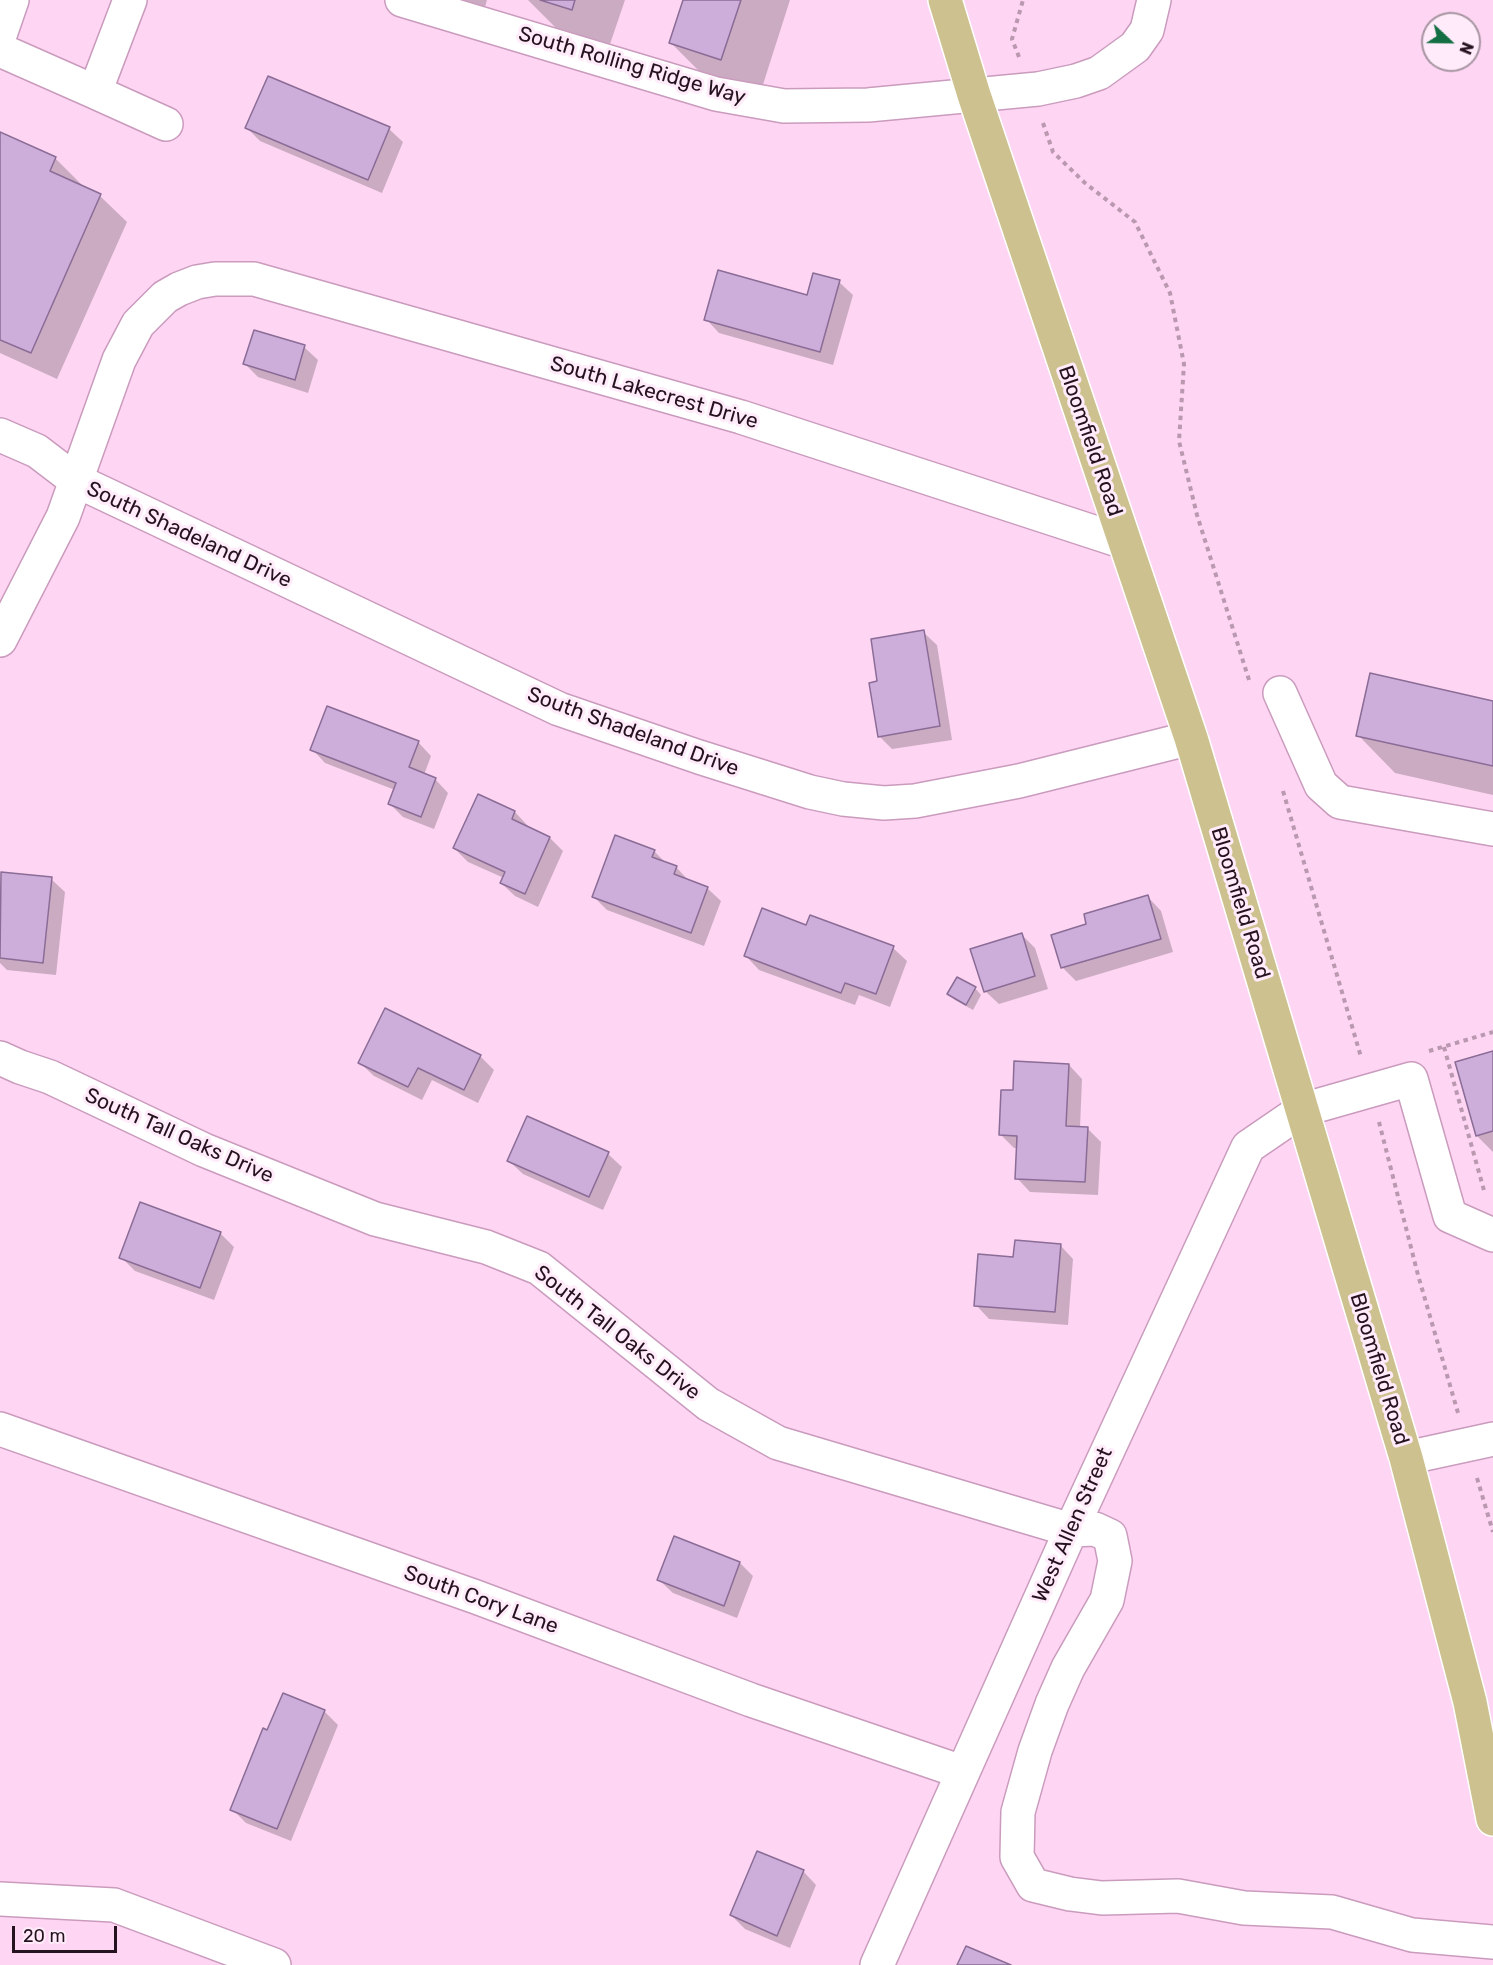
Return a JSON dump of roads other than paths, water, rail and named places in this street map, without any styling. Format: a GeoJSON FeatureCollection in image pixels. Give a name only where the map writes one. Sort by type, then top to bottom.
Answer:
{"type":"FeatureCollection","features":[{"type":"Feature","properties":{"kind":"main road","name":"Bloomfield Road"},"geometry":{"type":"LineString","coordinates":[[945,0],[974,95],[1191,738],[1406,1458],[1470,1702],[1493,1819]]}},
{"type":"Feature","properties":{"kind":"street"},"geometry":{"type":"LineString","coordinates":[[0,35],[12,0]]}},
{"type":"Feature","properties":{"kind":"street"},"geometry":{"type":"LineString","coordinates":[[95,92],[130,0]]}},
{"type":"Feature","properties":{"kind":"street","name":"South Rolling Ridge Way"},"geometry":{"type":"LineString","coordinates":[[402,0],[716,94],[784,106],[868,105],[1038,89],[1076,81],[1099,73],[1119,61],[1142,39],[1147,30],[1154,0]]}},
{"type":"Feature","properties":{"kind":"street"},"geometry":{"type":"LineString","coordinates":[[0,50],[166,124]]}},
{"type":"Feature","properties":{"kind":"street","name":"South Lakecrest Drive"},"geometry":{"type":"LineString","coordinates":[[0,640],[63,517],[119,360],[133,332],[152,308],[165,297],[197,282],[215,279],[254,279],[741,417],[1124,542]]}},
{"type":"Feature","properties":{"kind":"street","name":"South Shadeland Drive"},"geometry":{"type":"LineString","coordinates":[[0,435],[37,451],[75,480],[559,709],[699,758],[810,792],[843,800],[884,803],[940,797],[1019,781],[1191,738]]}},
{"type":"Feature","properties":{"kind":"street"},"geometry":{"type":"LineString","coordinates":[[1280,693],[1321,785],[1340,802],[1493,829]]}},
{"type":"Feature","properties":{"kind":"street","name":"South Tall Oaks Drive"},"geometry":{"type":"LineString","coordinates":[[0,1058],[50,1077],[204,1150],[375,1219],[486,1247],[539,1268],[708,1404],[778,1443],[1071,1530],[1095,1529],[1110,1536],[1115,1561],[1107,1600],[1068,1668],[1052,1704],[1035,1751],[1018,1812],[1017,1857],[1033,1885],[1070,1894],[1102,1898],[1178,1896],[1244,1908],[1332,1912],[1412,1935],[1493,1942]]}},
{"type":"Feature","properties":{"kind":"street","name":"West Allen Street"},"geometry":{"type":"LineString","coordinates":[[877,1965],[1071,1530],[1248,1147],[1302,1110],[1411,1079],[1450,1216],[1493,1235]]}},
{"type":"Feature","properties":{"kind":"street","name":"South Cory Lane"},"geometry":{"type":"LineString","coordinates":[[0,1429],[465,1593],[751,1700],[962,1772]]}},
{"type":"Feature","properties":{"kind":"street"},"geometry":{"type":"LineString","coordinates":[[1406,1458],[1493,1439]]}},
{"type":"Feature","properties":{"kind":"street"},"geometry":{"type":"LineString","coordinates":[[0,1899],[114,1905],[274,1965]]}}]}
